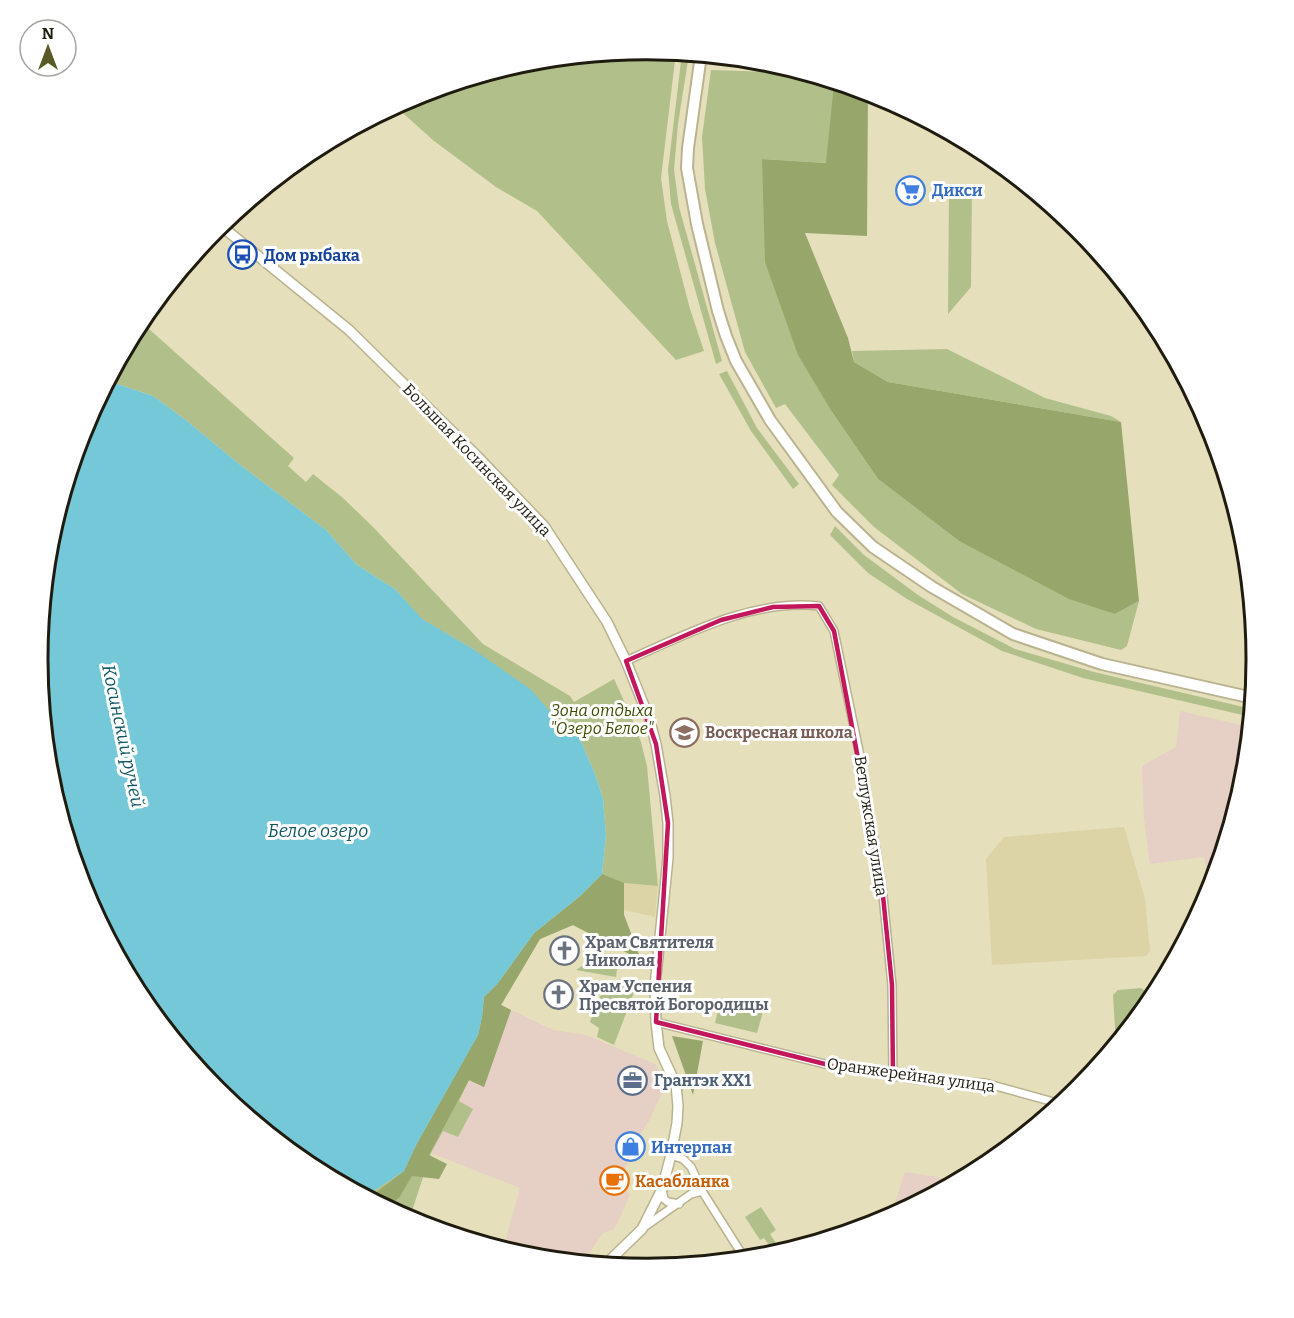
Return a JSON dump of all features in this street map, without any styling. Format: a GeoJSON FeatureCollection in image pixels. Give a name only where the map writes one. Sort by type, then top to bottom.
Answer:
{"type":"FeatureCollection","features":[{"type":"Feature","properties":{"kind":"main road"},"geometry":{"type":"LineString","coordinates":[[700,62],[687,168],[697,224],[721,320],[736,361],[770,420],[837,512],[873,547],[932,587],[1013,634],[1102,664],[1245,696]]}},
{"type":"Feature","properties":{"kind":"street","name":"Большая Косинская улица"},"geometry":{"type":"LineString","coordinates":[[227,231],[349,330],[478,456],[544,526],[607,622],[649,718],[661,770],[668,823],[668,858],[655,986],[656,1022],[659,1048],[676,1085],[677,1123],[662,1189],[642,1228],[613,1257]]}},
{"type":"Feature","properties":{"kind":"street","name":"Ветлужская улица"},"geometry":{"type":"LineString","coordinates":[[626,661],[721,620],[773,607],[799,604],[819,606],[834,631],[859,751],[882,886],[892,985],[892,1076]]}},
{"type":"Feature","properties":{"kind":"street","name":"Оранжерейная улица"},"geometry":{"type":"LineString","coordinates":[[656,1022],[833,1066],[920,1080],[986,1083],[1051,1101]]}},
{"type":"Feature","properties":{"kind":"street"},"geometry":{"type":"LineString","coordinates":[[671,1155],[683,1159],[691,1167],[702,1191],[740,1250]]}},
{"type":"Feature","properties":{"kind":"street"},"geometry":{"type":"LineString","coordinates":[[662,1189],[664,1199],[679,1204]]}},
{"type":"Feature","properties":{"kind":"street"},"geometry":{"type":"LineString","coordinates":[[642,1228],[692,1194],[702,1191]]}},
{"type":"Feature","properties":{"kind":"highlighted area"},"geometry":{"type":"Polygon","coordinates":[[[819,606],[834,631],[882,886],[892,985],[893,1076],[833,1066],[656,1022],[668,823],[656,744],[626,661],[721,620],[773,607],[819,606]]]}},
{"type":"Feature","properties":{"kind":"shaded area"},"geometry":{"type":"Polygon","coordinates":[[[1180,711],[1242,725],[1226,814],[1206,871],[1204,857],[1150,864],[1144,818],[1142,766],[1176,747],[1180,711]]]}},
{"type":"Feature","properties":{"kind":"shaded area"},"geometry":{"type":"Polygon","coordinates":[[[1124,827],[1145,899],[1150,951],[1146,956],[992,965],[986,859],[1004,837],[1124,827]]]}},
{"type":"Feature","properties":{"kind":"shaded area"},"geometry":{"type":"Polygon","coordinates":[[[624,883],[658,886],[655,917],[624,910],[624,883]]]}},
{"type":"Feature","properties":{"kind":"shaded area"},"geometry":{"type":"Polygon","coordinates":[[[511,1010],[553,1030],[586,1035],[655,1064],[667,1082],[650,1119],[639,1136],[617,1186],[630,1194],[618,1222],[614,1229],[603,1233],[588,1255],[505,1241],[520,1188],[431,1153],[443,1130],[457,1137],[459,1102],[469,1080],[484,1086],[511,1010]]]}},
{"type":"Feature","properties":{"kind":"shaded area"},"geometry":{"type":"Polygon","coordinates":[[[905,1172],[944,1179],[912,1196],[895,1204],[905,1172]]]}},
{"type":"Feature","properties":{"kind":"green space"},"geometry":{"type":"Polygon","coordinates":[[[608,61],[675,61],[661,178],[667,221],[690,309],[704,351],[676,360],[537,211],[496,187],[434,141],[403,113],[454,92],[492,80],[530,72],[608,61]]]}},
{"type":"Feature","properties":{"kind":"green space"},"geometry":{"type":"Polygon","coordinates":[[[681,61],[688,61],[678,124],[674,170],[679,207],[722,361],[716,364],[671,204],[668,170],[681,61]]]}},
{"type":"Feature","properties":{"kind":"green space"},"geometry":{"type":"Polygon","coordinates":[[[711,70],[762,72],[802,80],[833,90],[827,163],[762,159],[832,412],[878,479],[959,541],[1115,614],[1139,601],[1127,646],[1121,650],[1036,629],[962,594],[874,527],[832,485],[839,475],[785,404],[776,408],[745,352],[715,243],[705,189],[702,137],[711,70]]]}},
{"type":"Feature","properties":{"kind":"green space"},"geometry":{"type":"Polygon","coordinates":[[[833,90],[868,103],[867,236],[805,233],[848,338],[854,362],[888,382],[1121,422],[1139,601],[1115,614],[1069,599],[959,541],[878,479],[832,412],[798,355],[765,262],[762,159],[826,163],[833,90]]]}},
{"type":"Feature","properties":{"kind":"green space"},"geometry":{"type":"Polygon","coordinates":[[[949,188],[972,188],[971,287],[948,314],[949,188]]]}},
{"type":"Feature","properties":{"kind":"green space","name":"Зона отдыха \"Озеро Белое\""},"geometry":{"type":"Polygon","coordinates":[[[148,328],[294,458],[288,466],[306,482],[313,474],[343,498],[483,644],[570,696],[574,702],[614,679],[641,742],[647,766],[658,886],[624,883],[624,915],[641,960],[573,925],[540,939],[501,1005],[511,1010],[484,1087],[469,1080],[459,1101],[473,1109],[458,1137],[443,1131],[431,1153],[412,1210],[373,1191],[404,1171],[416,1145],[478,1035],[484,997],[602,874],[606,835],[603,799],[579,737],[565,728],[473,649],[421,619],[395,589],[357,565],[326,530],[153,396],[115,383],[148,328]]]}},
{"type":"Feature","properties":{"kind":"green space"},"geometry":{"type":"Polygon","coordinates":[[[947,349],[1045,398],[1111,416],[1121,422],[888,382],[854,362],[852,351],[947,349]]]}},
{"type":"Feature","properties":{"kind":"green space"},"geometry":{"type":"Polygon","coordinates":[[[727,371],[757,428],[799,484],[793,489],[751,431],[719,374],[727,371]]]}},
{"type":"Feature","properties":{"kind":"green space"},"geometry":{"type":"Polygon","coordinates":[[[835,526],[864,555],[918,595],[953,617],[1015,649],[1094,672],[1244,707],[1243,715],[1083,678],[1002,651],[907,599],[868,573],[830,535],[835,526]]]}},
{"type":"Feature","properties":{"kind":"green space"},"geometry":{"type":"Polygon","coordinates":[[[602,874],[624,883],[624,915],[641,960],[573,925],[540,939],[501,1005],[511,1010],[484,1087],[469,1080],[429,1155],[447,1164],[439,1179],[412,1176],[399,1198],[394,1201],[376,1193],[404,1171],[416,1145],[478,1035],[484,997],[498,983],[534,933],[580,896],[602,874]]]}},
{"type":"Feature","properties":{"kind":"green space"},"geometry":{"type":"Polygon","coordinates":[[[600,954],[618,961],[616,977],[576,970],[600,954]]]}},
{"type":"Feature","properties":{"kind":"green space"},"geometry":{"type":"Polygon","coordinates":[[[608,983],[636,987],[614,1045],[597,1037],[599,1028],[590,1022],[596,1004],[608,983]]]}},
{"type":"Feature","properties":{"kind":"green space"},"geometry":{"type":"Polygon","coordinates":[[[1141,988],[1145,992],[1115,1032],[1113,995],[1118,990],[1141,988]]]}},
{"type":"Feature","properties":{"kind":"green space"},"geometry":{"type":"Polygon","coordinates":[[[721,998],[764,1008],[757,1033],[715,1023],[721,998]]]}},
{"type":"Feature","properties":{"kind":"green space"},"geometry":{"type":"Polygon","coordinates":[[[672,1036],[703,1041],[693,1095],[672,1036]]]}},
{"type":"Feature","properties":{"kind":"green space"},"geometry":{"type":"Polygon","coordinates":[[[761,1207],[776,1230],[770,1234],[776,1243],[769,1245],[764,1238],[760,1240],[745,1217],[761,1207]]]}},
{"type":"Feature","properties":{"kind":"water","name":"Белое озеро"},"geometry":{"type":"Polygon","coordinates":[[[115,383],[153,396],[187,421],[326,530],[357,565],[395,589],[422,619],[473,649],[530,689],[565,728],[579,737],[595,774],[603,799],[606,835],[602,874],[580,896],[534,933],[498,983],[484,997],[478,1035],[416,1145],[404,1171],[373,1191],[347,1178],[282,1134],[223,1083],[172,1024],[149,992],[110,924],[80,852],[68,814],[53,737],[49,698],[49,620],[53,581],[68,504],[94,430],[115,383]]]}},
{"type":"Feature","properties":{"kind":"place","name":"Дикси"},"geometry":{"type":"Point","coordinates":[911,190]}},
{"type":"Feature","properties":{"kind":"place","name":"Дом рыбака"},"geometry":{"type":"Point","coordinates":[243,255]}},
{"type":"Feature","properties":{"kind":"place","name":"Воскресная школа"},"geometry":{"type":"Point","coordinates":[684,732]}},
{"type":"Feature","properties":{"kind":"place","name":"Храм Святителя Николая"},"geometry":{"type":"Point","coordinates":[564,951]}},
{"type":"Feature","properties":{"kind":"place","name":"Храм Успения Пресвятой Богородицы"},"geometry":{"type":"Point","coordinates":[558,995]}},
{"type":"Feature","properties":{"kind":"place","name":"Грантэк ХХ1"},"geometry":{"type":"Point","coordinates":[633,1080]}},
{"type":"Feature","properties":{"kind":"place","name":"Интерпан"},"geometry":{"type":"Point","coordinates":[630,1147]}},
{"type":"Feature","properties":{"kind":"place","name":"Касабланка"},"geometry":{"type":"Point","coordinates":[614,1181]}},
{"type":"Feature","properties":{"kind":"water label","name":"Косинский ручей"},"geometry":{"type":"Point","coordinates":[123,736]}}]}
